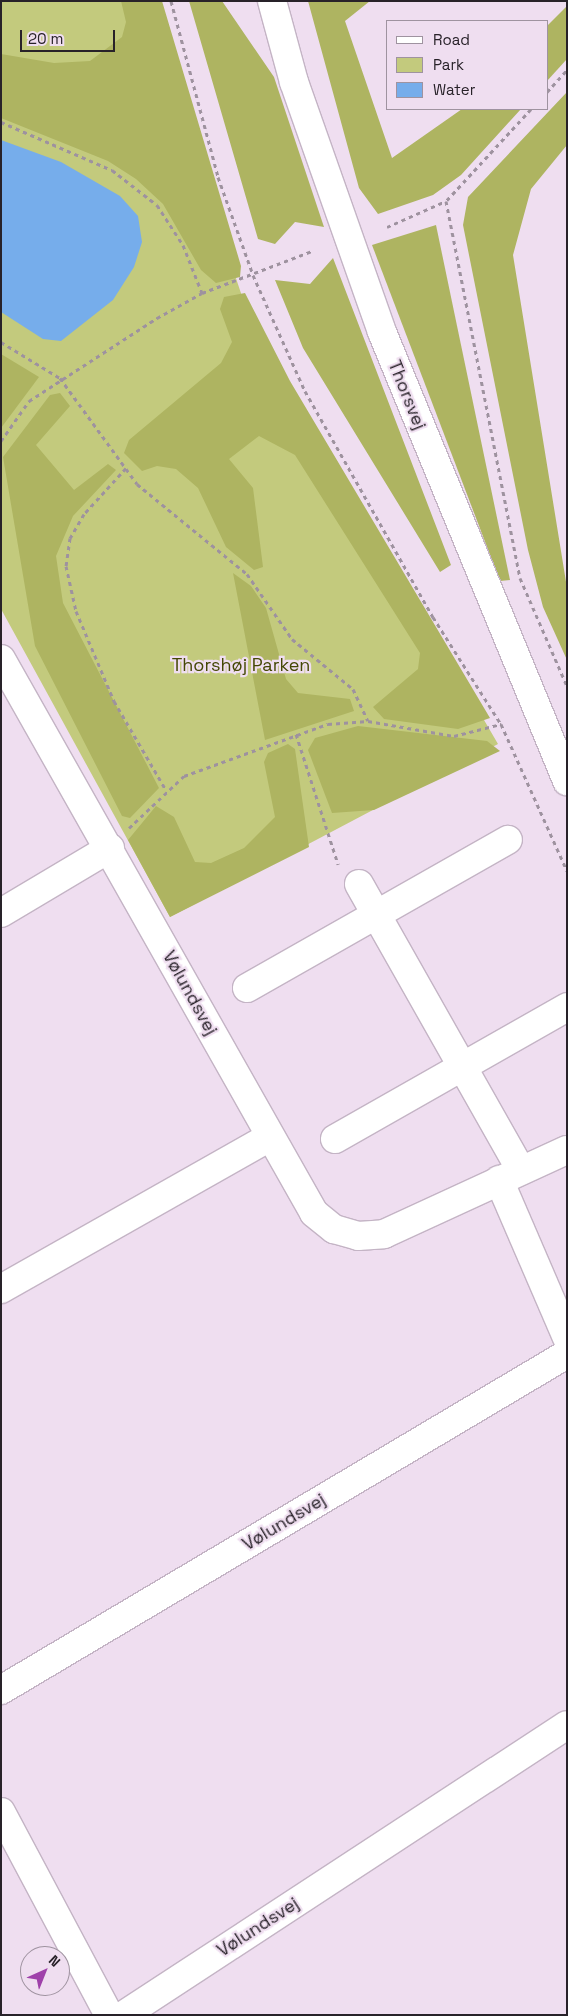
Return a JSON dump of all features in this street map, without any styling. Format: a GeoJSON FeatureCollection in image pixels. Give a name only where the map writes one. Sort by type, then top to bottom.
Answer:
{"type":"FeatureCollection","features":[{"type":"Feature","properties":{"kind":"street","name":"Thorsvej"},"geometry":{"type":"LineString","coordinates":[[272,1],[294,82],[382,332],[567,781]]}},
{"type":"Feature","properties":{"kind":"street","name":"Vølundsvej"},"geometry":{"type":"LineString","coordinates":[[1,659],[110,848],[314,1213],[334,1229],[358,1236],[384,1234],[567,1150]]}},
{"type":"Feature","properties":{"kind":"street"},"geometry":{"type":"LineString","coordinates":[[247,988],[508,840]]}},
{"type":"Feature","properties":{"kind":"street"},"geometry":{"type":"LineString","coordinates":[[1,913],[110,848]]}},
{"type":"Feature","properties":{"kind":"street"},"geometry":{"type":"LineString","coordinates":[[359,884],[462,1066],[510,1175],[567,1338]]}},
{"type":"Feature","properties":{"kind":"street"},"geometry":{"type":"LineString","coordinates":[[334,1138],[567,1007]]}},
{"type":"Feature","properties":{"kind":"street"},"geometry":{"type":"LineString","coordinates":[[1,1289],[270,1137]]}},
{"type":"Feature","properties":{"kind":"street","name":"Vølundsvej"},"geometry":{"type":"LineString","coordinates":[[1,1690],[567,1354]]}},
{"type":"Feature","properties":{"kind":"street","name":"Vølundsvej"},"geometry":{"type":"LineString","coordinates":[[124,2015],[567,1725]]}},
{"type":"Feature","properties":{"kind":"street"},"geometry":{"type":"LineString","coordinates":[[1,1812],[108,2015]]}},
{"type":"Feature","properties":{"kind":"path"},"geometry":{"type":"LineString","coordinates":[[171,1],[218,177],[253,275],[305,391],[433,617],[501,724],[567,871]]}},
{"type":"Feature","properties":{"kind":"path"},"geometry":{"type":"LineString","coordinates":[[548,91],[567,70]]}},
{"type":"Feature","properties":{"kind":"path"},"geometry":{"type":"LineString","coordinates":[[387,227],[446,201],[530,110]]}},
{"type":"Feature","properties":{"kind":"path"},"geometry":{"type":"LineString","coordinates":[[1,122],[112,170],[157,205],[183,245],[202,293]]}},
{"type":"Feature","properties":{"kind":"path"},"geometry":{"type":"LineString","coordinates":[[446,201],[520,578],[567,686]]}},
{"type":"Feature","properties":{"kind":"path"},"geometry":{"type":"LineString","coordinates":[[1,441],[29,401],[60,378],[202,293],[312,251]]}},
{"type":"Feature","properties":{"kind":"path"},"geometry":{"type":"LineString","coordinates":[[1,342],[60,378],[137,484],[246,574],[292,639],[353,689],[368,721]]}},
{"type":"Feature","properties":{"kind":"path"},"geometry":{"type":"LineString","coordinates":[[126,468],[84,514],[70,538],[66,566],[76,611],[114,701],[166,790]]}},
{"type":"Feature","properties":{"kind":"path"},"geometry":{"type":"LineString","coordinates":[[110,848],[166,790],[184,776],[296,734],[328,724],[368,721],[454,736],[501,724]]}},
{"type":"Feature","properties":{"kind":"path"},"geometry":{"type":"LineString","coordinates":[[296,734],[323,828],[342,874],[359,884]]}},
{"type":"Feature","properties":{"kind":"green space","name":"Thorshøj Parken"},"geometry":{"type":"Polygon","coordinates":[[[1,1],[149,1],[172,88],[248,314],[498,744],[170,917],[1,609],[1,1]]]}},
{"type":"Feature","properties":{"kind":"green space"},"geometry":{"type":"Polygon","coordinates":[[[121,1],[162,1],[241,266],[240,277],[216,283],[201,270],[163,204],[136,179],[108,161],[1,118],[1,54],[54,63],[90,61],[122,37],[126,22],[121,1]]]}},
{"type":"Feature","properties":{"kind":"green space"},"geometry":{"type":"Polygon","coordinates":[[[189,1],[222,1],[274,77],[324,227],[295,222],[275,244],[258,239],[189,1]]]}},
{"type":"Feature","properties":{"kind":"green space"},"geometry":{"type":"Polygon","coordinates":[[[308,1],[370,1],[345,21],[392,158],[461,110],[520,110],[461,175],[433,195],[378,214],[359,188],[308,1]]]}},
{"type":"Feature","properties":{"kind":"green space"},"geometry":{"type":"Polygon","coordinates":[[[567,6],[567,59],[548,80],[548,25],[567,6]]]}},
{"type":"Feature","properties":{"kind":"green space"},"geometry":{"type":"Polygon","coordinates":[[[567,92],[567,145],[531,189],[513,255],[567,588],[567,660],[543,607],[528,550],[463,225],[468,197],[567,92]]]}},
{"type":"Feature","properties":{"kind":"green space"},"geometry":{"type":"Polygon","coordinates":[[[436,225],[510,580],[500,581],[372,245],[436,225]]]}},
{"type":"Feature","properties":{"kind":"green space"},"geometry":{"type":"Polygon","coordinates":[[[333,258],[451,565],[440,572],[303,348],[275,280],[310,284],[333,258]]]}},
{"type":"Feature","properties":{"kind":"green space"},"geometry":{"type":"Polygon","coordinates":[[[245,293],[290,381],[490,718],[458,729],[384,719],[373,707],[418,669],[420,653],[295,455],[259,436],[229,459],[253,488],[263,567],[254,570],[226,547],[198,488],[176,469],[157,466],[142,471],[124,453],[129,440],[221,363],[232,342],[220,309],[224,297],[245,293]]]}},
{"type":"Feature","properties":{"kind":"green space"},"geometry":{"type":"Polygon","coordinates":[[[1,354],[39,377],[1,428],[1,354]]]}},
{"type":"Feature","properties":{"kind":"green space"},"geometry":{"type":"Polygon","coordinates":[[[60,393],[70,406],[36,445],[74,490],[108,464],[116,470],[73,516],[56,556],[63,603],[159,788],[130,818],[122,816],[35,646],[3,457],[50,395],[60,393]]]}},
{"type":"Feature","properties":{"kind":"green space"},"geometry":{"type":"Polygon","coordinates":[[[233,573],[251,586],[266,608],[286,679],[298,693],[350,699],[354,711],[265,740],[233,573]]]}},
{"type":"Feature","properties":{"kind":"green space"},"geometry":{"type":"Polygon","coordinates":[[[358,726],[487,741],[500,751],[374,810],[332,813],[308,750],[315,738],[358,726]]]}},
{"type":"Feature","properties":{"kind":"green space"},"geometry":{"type":"Polygon","coordinates":[[[288,744],[295,749],[309,847],[170,917],[128,840],[156,806],[174,817],[195,862],[211,863],[244,848],[275,817],[264,762],[268,753],[288,744]]]}},
{"type":"Feature","properties":{"kind":"water"},"geometry":{"type":"Polygon","coordinates":[[[1,140],[61,162],[120,196],[138,216],[142,242],[134,267],[113,300],[61,341],[43,339],[1,312],[1,140]]]}}]}
